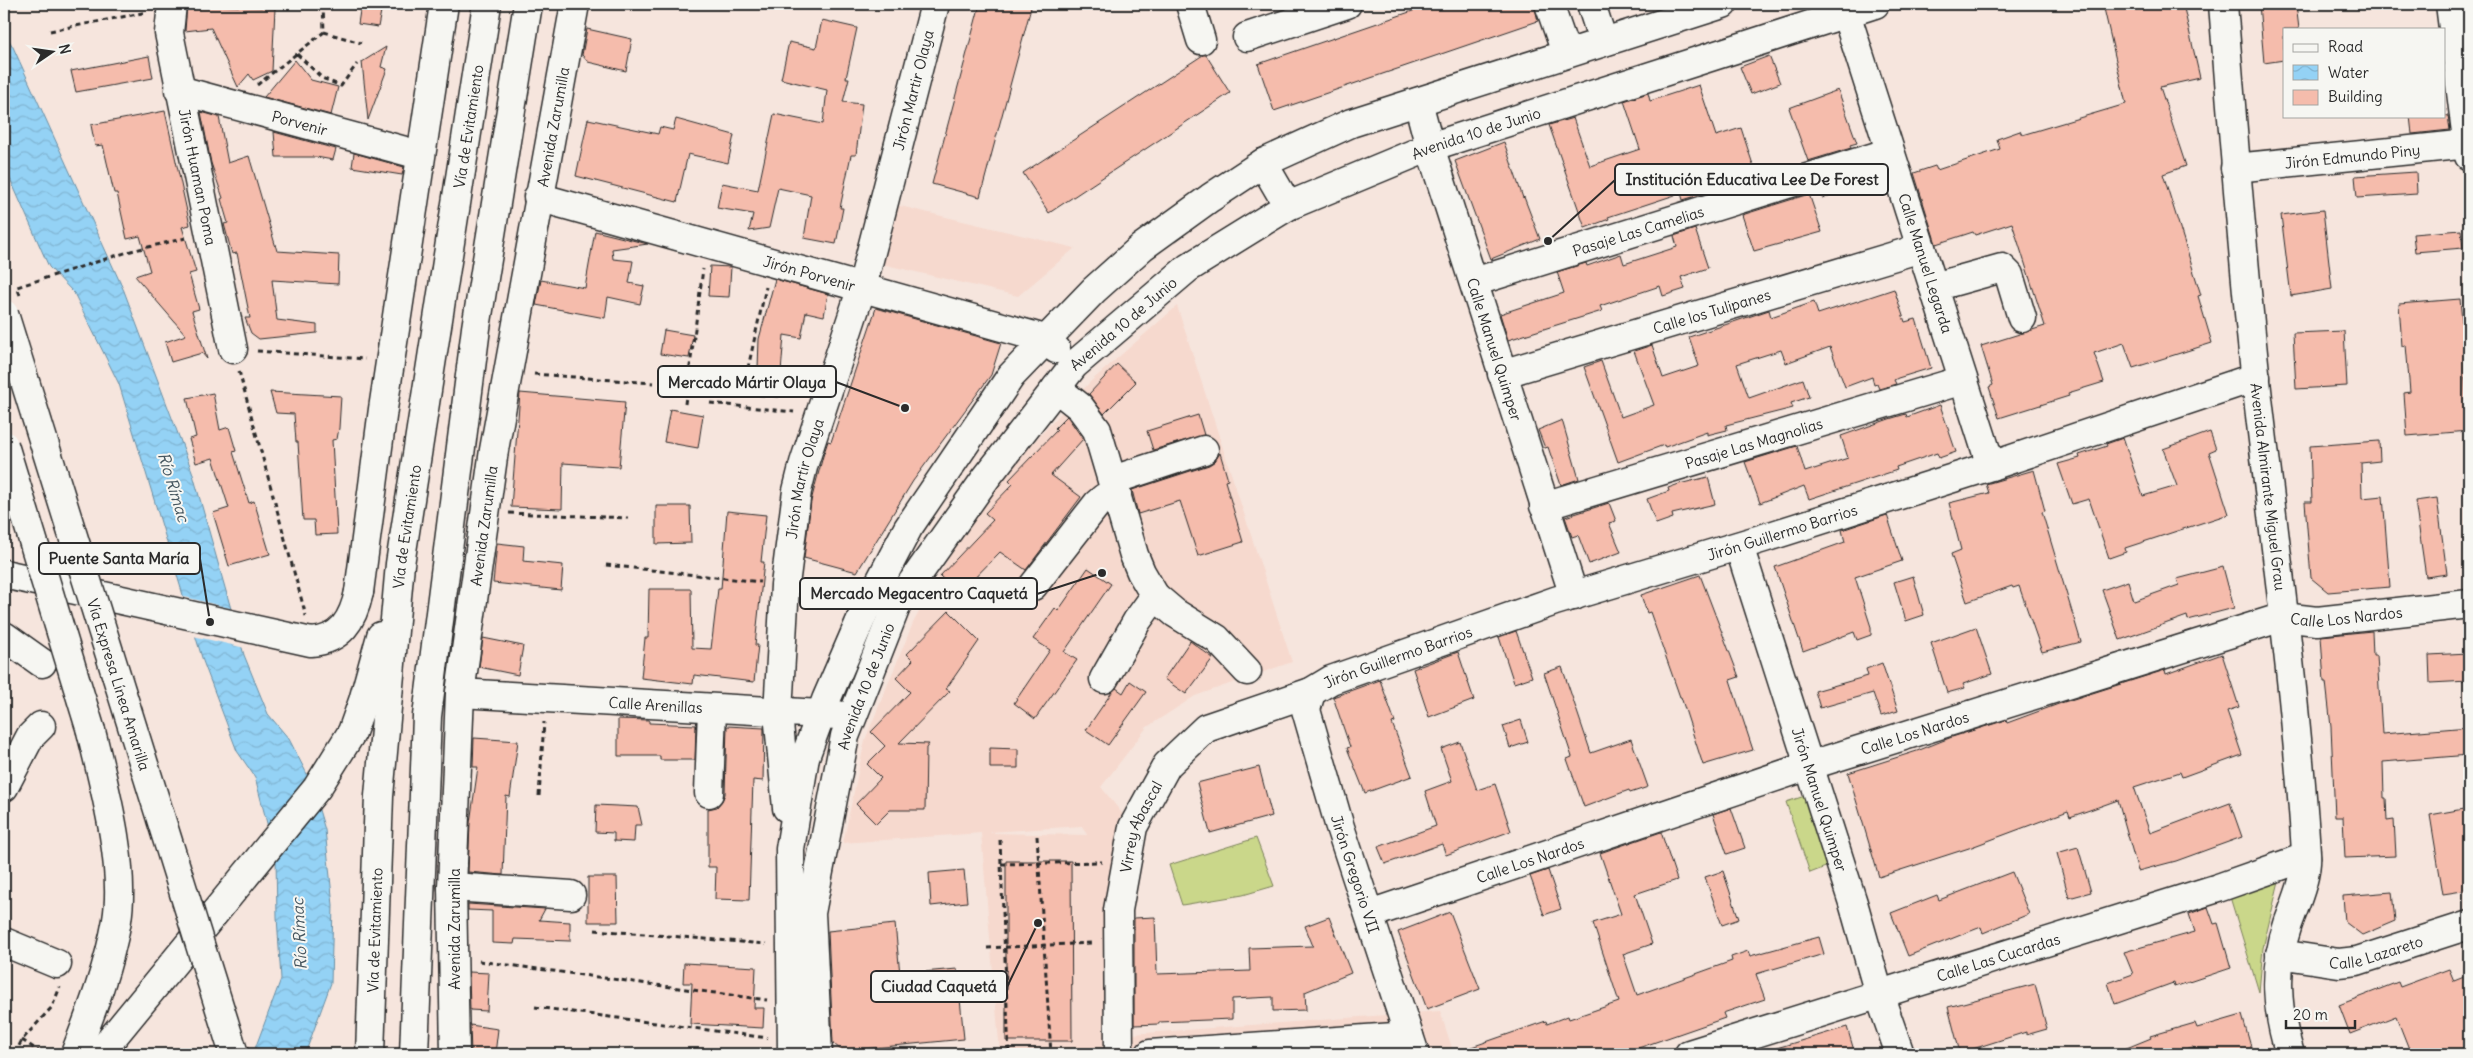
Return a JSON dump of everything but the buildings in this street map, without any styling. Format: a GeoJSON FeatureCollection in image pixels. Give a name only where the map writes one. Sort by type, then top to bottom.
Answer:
{"type":"FeatureCollection","features":[{"type":"Feature","properties":{"kind":"main road"},"geometry":{"type":"LineString","coordinates":[[4,574],[125,602],[306,640],[334,636],[346,626],[352,616],[359,592],[420,155],[444,4]]}},
{"type":"Feature","properties":{"kind":"main road","name":"Vía de Evitamiento"},"geometry":{"type":"LineString","coordinates":[[370,1054],[379,796],[400,564],[486,4]]}},
{"type":"Feature","properties":{"kind":"main road"},"geometry":{"type":"LineString","coordinates":[[414,1054],[427,716],[476,328],[528,4]]}},
{"type":"Feature","properties":{"kind":"main road","name":"Avenida Zarumilla"},"geometry":{"type":"LineString","coordinates":[[455,1054],[452,887],[460,693],[485,512],[508,372],[538,197],[575,4]]}},
{"type":"Feature","properties":{"kind":"main road","name":"Jirón Martir Olaya"},"geometry":{"type":"LineString","coordinates":[[790,849],[778,714],[786,584],[797,491],[819,415],[862,287],[934,4]]}},
{"type":"Feature","properties":{"kind":"main road"},"geometry":{"type":"LineString","coordinates":[[1190,4],[1201,40]]}},
{"type":"Feature","properties":{"kind":"main road"},"geometry":{"type":"LineString","coordinates":[[1247,36],[1347,4]]}},
{"type":"Feature","properties":{"kind":"main road"},"geometry":{"type":"LineString","coordinates":[[1549,4],[1566,53]]}},
{"type":"Feature","properties":{"kind":"main road"},"geometry":{"type":"LineString","coordinates":[[1591,4],[1603,42]]}},
{"type":"Feature","properties":{"kind":"main road","name":"Avenida 10 de Junio"},"geometry":{"type":"LineString","coordinates":[[792,1048],[790,849],[805,757],[865,610],[908,528],[1011,376],[1045,339],[1142,247],[1263,162],[1350,123],[1722,4]]}},
{"type":"Feature","properties":{"kind":"main road","name":"Avenida 10 de Junio"},"geometry":{"type":"LineString","coordinates":[[818,1054],[811,913],[845,736],[897,604],[986,478],[1074,365],[1188,268],[1288,206],[1430,148],[1844,9],[1876,4]]}},
{"type":"Feature","properties":{"kind":"main road","name":"Avenida Almirante Miguel Grau"},"geometry":{"type":"LineString","coordinates":[[2223,4],[2235,168],[2256,377],[2299,760],[2306,857],[2296,903],[2280,954],[2278,1006],[2290,1054]]}},
{"type":"Feature","properties":{"kind":"main road"},"geometry":{"type":"LineString","coordinates":[[2450,4],[2469,148]]}},
{"type":"Feature","properties":{"kind":"main road","name":"Calle Manuel Legarda"},"geometry":{"type":"LineString","coordinates":[[1844,9],[1991,466]]}},
{"type":"Feature","properties":{"kind":"main road","name":"Jirón Huaman Poma"},"geometry":{"type":"LineString","coordinates":[[165,12],[179,90],[233,349]]}},
{"type":"Feature","properties":{"kind":"main road","name":"Porvenir"},"geometry":{"type":"LineString","coordinates":[[179,90],[420,155]]}},
{"type":"Feature","properties":{"kind":"main road","name":"Calle Manuel Quimper"},"geometry":{"type":"LineString","coordinates":[[1418,102],[1430,148],[1574,596]]}},
{"type":"Feature","properties":{"kind":"main road","name":"Jirón Edmundo Piny"},"geometry":{"type":"LineString","coordinates":[[2235,168],[2469,148]]}},
{"type":"Feature","properties":{"kind":"main road","name":"Pasaje Las Camelias"},"geometry":{"type":"LineString","coordinates":[[1474,282],[1890,152]]}},
{"type":"Feature","properties":{"kind":"main road"},"geometry":{"type":"LineString","coordinates":[[1263,162],[1288,206]]}},
{"type":"Feature","properties":{"kind":"main road","name":"Jirón Porvenir"},"geometry":{"type":"LineString","coordinates":[[538,197],[1045,339],[1074,365]]}},
{"type":"Feature","properties":{"kind":"main road","name":"Calle los Tulipanes"},"geometry":{"type":"LineString","coordinates":[[1502,374],[1921,248]]}},
{"type":"Feature","properties":{"kind":"main road"},"geometry":{"type":"LineString","coordinates":[[1934,287],[2002,268],[2009,275],[2022,318]]}},
{"type":"Feature","properties":{"kind":"main road","name":"Vía Expresa Línea Amarilla"},"geometry":{"type":"LineString","coordinates":[[4,314],[234,1054]]}},
{"type":"Feature","properties":{"kind":"main road","name":"Jirón Guillermo Barrios"},"geometry":{"type":"LineString","coordinates":[[1310,692],[1331,680],[1574,596],[1991,466],[2256,377]]}},
{"type":"Feature","properties":{"kind":"main road","name":"Pasaje Las Magnolias"},"geometry":{"type":"LineString","coordinates":[[1544,506],[1963,380]]}},
{"type":"Feature","properties":{"kind":"main road"},"geometry":{"type":"LineString","coordinates":[[1056,388],[1080,407],[1091,419],[1102,442],[1134,555],[1141,572],[1155,596],[1175,613],[1217,639],[1248,671]]}},
{"type":"Feature","properties":{"kind":"main road"},"geometry":{"type":"LineString","coordinates":[[4,446],[91,731],[114,833],[117,918],[106,972],[75,1054]]}},
{"type":"Feature","properties":{"kind":"main road"},"geometry":{"type":"LineString","coordinates":[[1033,586],[1097,504],[1115,487],[1204,450]]}},
{"type":"Feature","properties":{"kind":"main road","name":"Jirón Manuel Quimper"},"geometry":{"type":"LineString","coordinates":[[1739,546],[1854,906],[1879,994],[1900,1054]]}},
{"type":"Feature","properties":{"kind":"main road"},"geometry":{"type":"LineString","coordinates":[[99,1054],[317,788],[334,764],[352,732],[363,701],[400,564]]}},
{"type":"Feature","properties":{"kind":"main road"},"geometry":{"type":"LineString","coordinates":[[1104,679],[1137,621],[1155,596]]}},
{"type":"Feature","properties":{"kind":"main road","name":"Calle Los Nardos"},"geometry":{"type":"LineString","coordinates":[[1370,914],[1808,766],[2283,617],[2317,621],[2469,604]]}},
{"type":"Feature","properties":{"kind":"main road"},"geometry":{"type":"LineString","coordinates":[[4,636],[42,663]]}},
{"type":"Feature","properties":{"kind":"main road","name":"Virrey Abascal"},"geometry":{"type":"LineString","coordinates":[[1119,1054],[1118,910],[1133,826],[1167,765],[1206,728],[1310,692]]}},
{"type":"Feature","properties":{"kind":"main road","name":"Jirón Gregorio VII"},"geometry":{"type":"LineString","coordinates":[[1310,692],[1306,710],[1339,824],[1412,1045]]}},
{"type":"Feature","properties":{"kind":"main road","name":"Calle Arenillas"},"geometry":{"type":"LineString","coordinates":[[460,693],[778,714],[853,716]]}},
{"type":"Feature","properties":{"kind":"main road"},"geometry":{"type":"LineString","coordinates":[[708,793],[712,709]]}},
{"type":"Feature","properties":{"kind":"main road"},"geometry":{"type":"LineString","coordinates":[[4,787],[30,737],[42,726]]}},
{"type":"Feature","properties":{"kind":"main road","name":"Calle Las Cucardas"},"geometry":{"type":"LineString","coordinates":[[1688,1054],[2218,888],[2306,857]]}},
{"type":"Feature","properties":{"kind":"main road"},"geometry":{"type":"LineString","coordinates":[[452,887],[571,895]]}},
{"type":"Feature","properties":{"kind":"main road","name":"Calle Lazareto"},"geometry":{"type":"LineString","coordinates":[[2280,954],[2339,963],[2357,961],[2469,925]]}},
{"type":"Feature","properties":{"kind":"main road"},"geometry":{"type":"LineString","coordinates":[[4,942],[57,964]]}},
{"type":"Feature","properties":{"kind":"main road"},"geometry":{"type":"LineString","coordinates":[[417,970],[424,1054]]}},
{"type":"Feature","properties":{"kind":"main road"},"geometry":{"type":"LineString","coordinates":[[1150,1054],[1412,1045]]}},
{"type":"Feature","properties":{"kind":"path"},"geometry":{"type":"LineString","coordinates":[[323,4],[324,32]]}},
{"type":"Feature","properties":{"kind":"path"},"geometry":{"type":"LineString","coordinates":[[50,31],[165,12]]}},
{"type":"Feature","properties":{"kind":"path"},"geometry":{"type":"LineString","coordinates":[[324,32],[361,43]]}},
{"type":"Feature","properties":{"kind":"path"},"geometry":{"type":"LineString","coordinates":[[233,104],[324,32]]}},
{"type":"Feature","properties":{"kind":"path"},"geometry":{"type":"LineString","coordinates":[[297,54],[322,78],[341,86],[357,64]]}},
{"type":"Feature","properties":{"kind":"path"},"geometry":{"type":"LineString","coordinates":[[38,281],[131,251],[208,232]]}},
{"type":"Feature","properties":{"kind":"path"},"geometry":{"type":"LineString","coordinates":[[685,404],[707,244]]}},
{"type":"Feature","properties":{"kind":"path"},"geometry":{"type":"LineString","coordinates":[[744,386],[772,262]]}},
{"type":"Feature","properties":{"kind":"path"},"geometry":{"type":"LineString","coordinates":[[306,640],[307,617],[233,349],[391,360]]}},
{"type":"Feature","properties":{"kind":"path"},"geometry":{"type":"LineString","coordinates":[[508,372],[653,383]]}},
{"type":"Feature","properties":{"kind":"path"},"geometry":{"type":"LineString","coordinates":[[710,404],[819,415]]}},
{"type":"Feature","properties":{"kind":"path"},"geometry":{"type":"LineString","coordinates":[[485,512],[628,518]]}},
{"type":"Feature","properties":{"kind":"path"},"geometry":{"type":"LineString","coordinates":[[606,565],[786,584]]}},
{"type":"Feature","properties":{"kind":"path"},"geometry":{"type":"LineString","coordinates":[[539,796],[545,698]]}},
{"type":"Feature","properties":{"kind":"path"},"geometry":{"type":"LineString","coordinates":[[1036,836],[1051,1054]]}},
{"type":"Feature","properties":{"kind":"path"},"geometry":{"type":"LineString","coordinates":[[1000,840],[1009,1054]]}},
{"type":"Feature","properties":{"kind":"path"},"geometry":{"type":"LineString","coordinates":[[1000,864],[1127,862]]}},
{"type":"Feature","properties":{"kind":"path"},"geometry":{"type":"LineString","coordinates":[[594,930],[790,946]]}},
{"type":"Feature","properties":{"kind":"path"},"geometry":{"type":"LineString","coordinates":[[986,948],[1118,941]]}},
{"type":"Feature","properties":{"kind":"path"},"geometry":{"type":"LineString","coordinates":[[453,957],[791,1003]]}},
{"type":"Feature","properties":{"kind":"path"},"geometry":{"type":"LineString","coordinates":[[15,1054],[22,1040],[52,1007],[68,964],[57,964]]}},
{"type":"Feature","properties":{"kind":"path"},"geometry":{"type":"LineString","coordinates":[[535,1008],[792,1048]]}},
{"type":"Feature","properties":{"kind":"path"},"geometry":{"type":"LineString","coordinates":[[22,1040],[43,1054]]}},
{"type":"Feature","properties":{"kind":"shaded area"},"geometry":{"type":"Polygon","coordinates":[[[896,205],[1075,248],[1018,296],[882,264],[896,205]]]}},
{"type":"Feature","properties":{"kind":"shaded area"},"geometry":{"type":"Polygon","coordinates":[[[1177,306],[1292,662],[1195,696],[1147,727],[1101,787],[1133,827],[1119,1035],[1440,1011],[1454,1054],[1000,1054],[981,833],[843,843],[865,740],[913,623],[967,524],[1023,454],[1090,382],[1177,306]],[[1082,826],[991,832],[991,833],[1087,835],[1082,826]]]}},
{"type":"Feature","properties":{"kind":"green space"},"geometry":{"type":"Polygon","coordinates":[[[1805,796],[1828,866],[1810,873],[1786,802],[1805,796]]]}},
{"type":"Feature","properties":{"kind":"green space"},"geometry":{"type":"Polygon","coordinates":[[[1256,838],[1274,886],[1243,895],[1182,905],[1169,865],[1256,838]]]}},
{"type":"Feature","properties":{"kind":"green space"},"geometry":{"type":"Polygon","coordinates":[[[2279,881],[2263,948],[2259,992],[2230,897],[2279,881]]]}},
{"type":"Feature","properties":{"kind":"water","name":"Río Rímac"},"geometry":{"type":"Polygon","coordinates":[[[4,32],[13,47],[124,291],[192,471],[244,655],[268,714],[289,739],[310,780],[325,830],[333,905],[331,983],[305,1054],[253,1054],[281,979],[276,858],[255,777],[237,751],[203,661],[119,384],[74,293],[49,267],[4,165],[4,32]]]}},
{"type":"Feature","properties":{"kind":"pier"},"geometry":{"type":"Polygon","coordinates":[[[181,596],[234,609],[245,648],[193,636],[181,596]]]}},
{"type":"Feature","properties":{"kind":"place","name":"Institución Educativa Lee De Forest"},"geometry":{"type":"Point","coordinates":[1548,241]}},
{"type":"Feature","properties":{"kind":"place","name":"Mercado Mártir Olaya"},"geometry":{"type":"Point","coordinates":[905,408]}},
{"type":"Feature","properties":{"kind":"place","name":"Mercado Megacentro Caquetá"},"geometry":{"type":"Point","coordinates":[1102,573]}},
{"type":"Feature","properties":{"kind":"place","name":"Puente Santa María"},"geometry":{"type":"Point","coordinates":[210,622]}},
{"type":"Feature","properties":{"kind":"place","name":"Ciudad Caquetá"},"geometry":{"type":"Point","coordinates":[1038,923]}}]}
